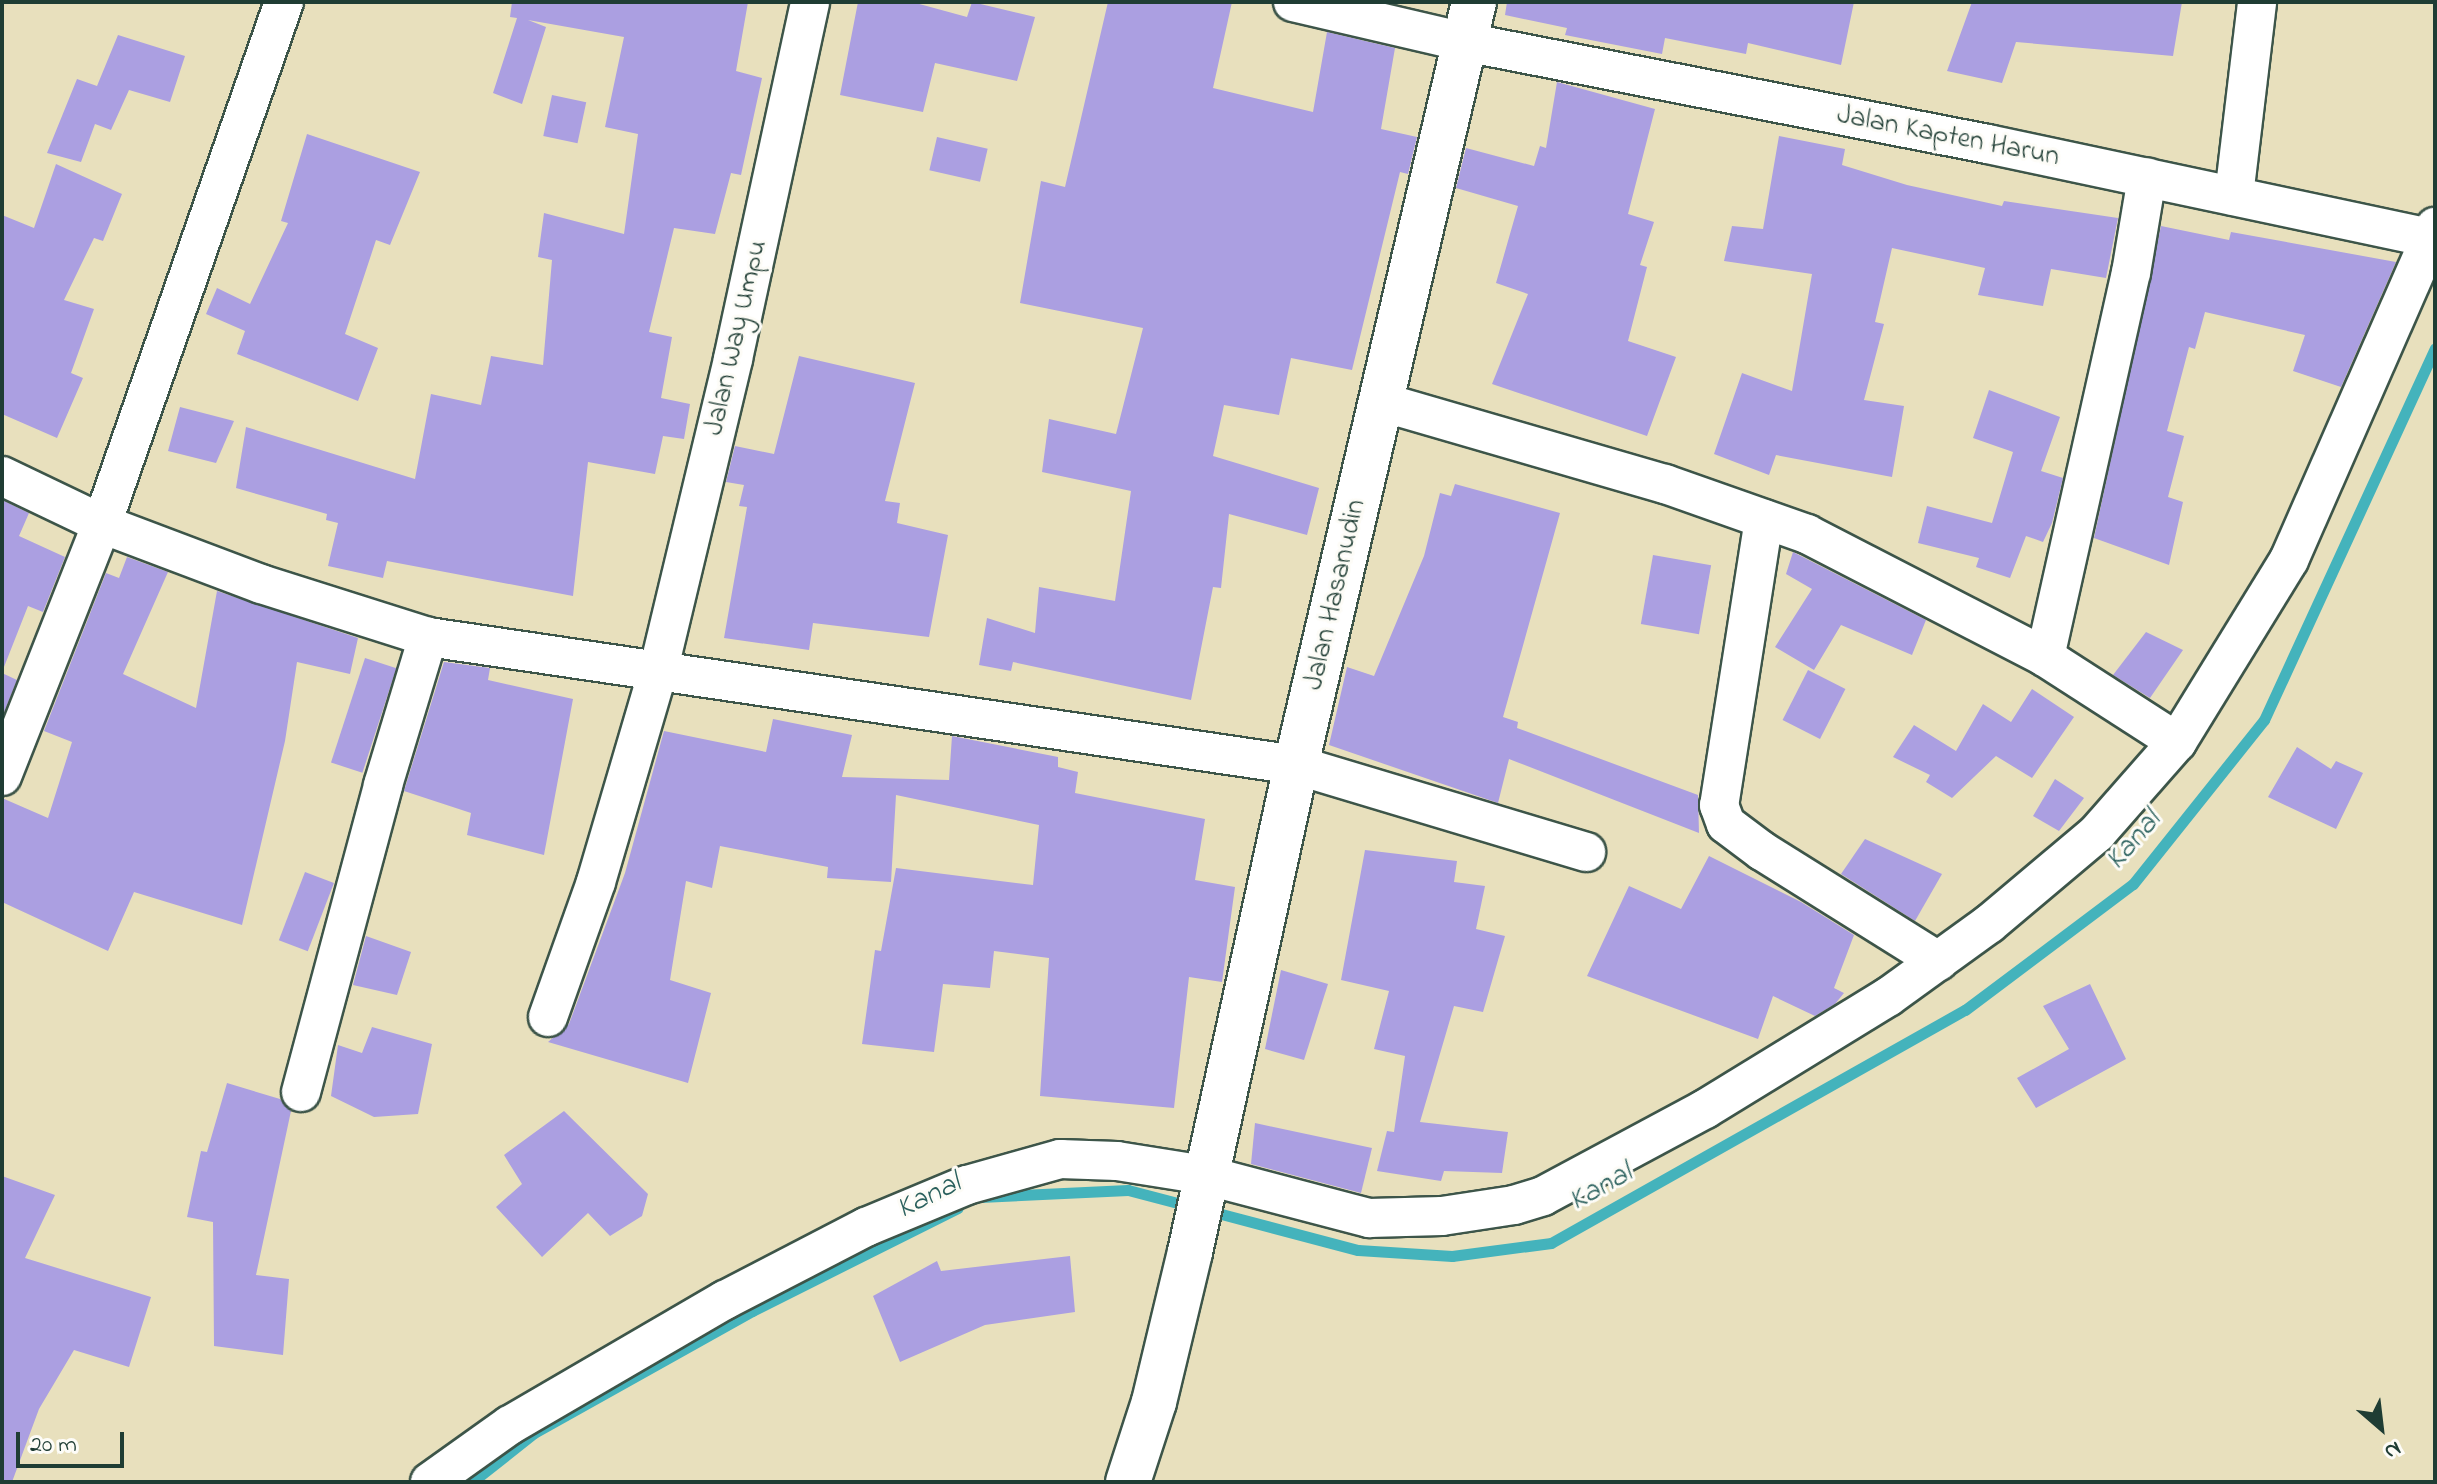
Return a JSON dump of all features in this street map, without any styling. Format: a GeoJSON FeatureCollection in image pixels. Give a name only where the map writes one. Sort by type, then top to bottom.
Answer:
{"type":"FeatureCollection","features":[{"type":"Feature","properties":{"kind":"main road","name":"Jalan Hasanudin"},"geometry":{"type":"LineString","coordinates":[[1128,1482],[1154,1402],[1190,1252],[1296,765],[1469,22]]}},
{"type":"Feature","properties":{"kind":"street"},"geometry":{"type":"LineString","coordinates":[[2,776],[102,524],[284,2]]}},
{"type":"Feature","properties":{"kind":"street","name":"Jalan Way Umpu"},"geometry":{"type":"LineString","coordinates":[[548,1017],[596,882],[658,672],[733,359],[810,2]]}},
{"type":"Feature","properties":{"kind":"street","name":"Jalan Kapten Harun"},"geometry":{"type":"LineString","coordinates":[[1293,2],[1469,22],[2147,177],[2434,234]]}},
{"type":"Feature","properties":{"kind":"street"},"geometry":{"type":"LineString","coordinates":[[2234,196],[2257,2]]}},
{"type":"Feature","properties":{"kind":"street"},"geometry":{"type":"LineString","coordinates":[[2045,657],[2128,287],[2147,177]]}},
{"type":"Feature","properties":{"kind":"street"},"geometry":{"type":"LineString","coordinates":[[430,1482],[510,1425],[725,1300],[866,1227],[967,1185],[1060,1159],[1117,1161],[1369,1218],[1442,1216],[1514,1205],[1543,1196],[1705,1109],[1938,961],[2097,833],[2177,742],[2289,560],[2434,234]]}},
{"type":"Feature","properties":{"kind":"street"},"geometry":{"type":"LineString","coordinates":[[1382,402],[1665,484],[1807,534],[2045,657],[2177,742]]}},
{"type":"Feature","properties":{"kind":"street"},"geometry":{"type":"LineString","coordinates":[[2,476],[102,524],[261,584],[428,637],[1296,765],[1586,852]]}},
{"type":"Feature","properties":{"kind":"street"},"geometry":{"type":"LineString","coordinates":[[1764,519],[1719,805],[1726,824],[1762,851],[1938,961]]}},
{"type":"Feature","properties":{"kind":"street"},"geometry":{"type":"LineString","coordinates":[[301,1092],[383,785],[428,637]]}},
{"type":"Feature","properties":{"kind":"building"},"geometry":{"type":"Polygon","coordinates":[[[512,2],[748,2],[736,71],[762,78],[741,175],[731,173],[715,234],[674,228],[649,332],[672,337],[661,398],[690,404],[684,439],[663,436],[655,474],[588,462],[573,596],[387,561],[383,578],[328,566],[338,523],[326,520],[327,514],[236,488],[246,427],[415,479],[431,394],[481,405],[491,356],[543,365],[552,260],[538,257],[544,213],[624,234],[638,134],[605,127],[624,37],[528,20],[546,27],[522,104],[493,93],[517,18],[510,17],[512,2]]]}},
{"type":"Feature","properties":{"kind":"building"},"geometry":{"type":"Polygon","coordinates":[[[858,2],[912,2],[967,17],[972,2],[1035,17],[1017,81],[935,63],[923,112],[840,95],[858,2]]]}},
{"type":"Feature","properties":{"kind":"building"},"geometry":{"type":"Polygon","coordinates":[[[1108,2],[1232,2],[1213,88],[1313,112],[1327,32],[1395,48],[1381,129],[1417,137],[1408,174],[1400,172],[1352,370],[1291,358],[1279,415],[1224,405],[1213,456],[1319,488],[1307,535],[1229,514],[1221,588],[1213,587],[1191,700],[1013,662],[1011,671],[979,665],[987,618],[1035,633],[1039,587],[1115,601],[1131,491],[1042,472],[1049,419],[1116,434],[1143,328],[1020,303],[1041,181],[1065,187],[1108,2]]]}},
{"type":"Feature","properties":{"kind":"building"},"geometry":{"type":"Polygon","coordinates":[[[1507,2],[1854,2],[1841,65],[1748,43],[1746,54],[1665,38],[1662,54],[1565,35],[1567,28],[1505,15],[1507,2]]]}},
{"type":"Feature","properties":{"kind":"building"},"geometry":{"type":"Polygon","coordinates":[[[1972,2],[2182,2],[2173,56],[2016,42],[2002,83],[1947,71],[1972,2]]]}},
{"type":"Feature","properties":{"kind":"building"},"geometry":{"type":"Polygon","coordinates":[[[118,35],[185,56],[170,102],[129,90],[111,130],[95,124],[81,162],[47,153],[77,79],[97,86],[118,35]]]}},
{"type":"Feature","properties":{"kind":"building"},"geometry":{"type":"Polygon","coordinates":[[[1557,82],[1655,109],[1628,214],[1654,222],[1640,265],[1647,267],[1628,341],[1676,357],[1647,436],[1492,384],[1528,294],[1496,283],[1518,206],[1456,188],[1466,148],[1534,166],[1540,146],[1546,148],[1557,82]]]}},
{"type":"Feature","properties":{"kind":"building"},"geometry":{"type":"Polygon","coordinates":[[[552,95],[586,102],[578,143],[543,136],[552,95]]]}},
{"type":"Feature","properties":{"kind":"building"},"geometry":{"type":"Polygon","coordinates":[[[307,134],[420,172],[390,245],[376,240],[345,334],[378,348],[358,401],[237,354],[245,331],[206,314],[217,288],[250,304],[288,223],[281,221],[307,134]]]}},
{"type":"Feature","properties":{"kind":"building"},"geometry":{"type":"Polygon","coordinates":[[[1779,136],[1845,149],[1842,165],[1907,185],[2002,206],[2004,201],[2118,218],[2106,278],[2051,269],[2043,306],[1978,295],[1985,268],[1892,248],[1875,322],[1884,324],[1864,400],[1904,406],[1892,477],[1776,455],[1769,475],[1714,454],[1742,373],[1792,391],[1812,274],[1724,261],[1732,226],[1763,229],[1779,136]]]}},
{"type":"Feature","properties":{"kind":"building"},"geometry":{"type":"Polygon","coordinates":[[[937,137],[988,149],[980,182],[929,170],[937,137]]]}},
{"type":"Feature","properties":{"kind":"building"},"geometry":{"type":"Polygon","coordinates":[[[56,164],[122,194],[103,241],[94,238],[64,300],[94,309],[71,373],[83,378],[57,438],[2,414],[2,215],[34,228],[56,164]]]}},
{"type":"Feature","properties":{"kind":"building"},"geometry":{"type":"Polygon","coordinates":[[[2161,226],[2229,240],[2231,232],[2396,262],[2341,387],[2293,371],[2305,335],[2205,312],[2195,349],[2189,347],[2167,431],[2184,436],[2168,497],[2183,502],[2169,565],[2094,538],[2161,226]]]}},
{"type":"Feature","properties":{"kind":"building"},"geometry":{"type":"Polygon","coordinates":[[[799,356],[915,383],[885,501],[900,503],[897,523],[948,535],[929,637],[813,623],[809,650],[724,638],[747,507],[739,506],[744,485],[726,482],[735,446],[774,454],[799,356]]]}},
{"type":"Feature","properties":{"kind":"building"},"geometry":{"type":"Polygon","coordinates":[[[1989,390],[2060,417],[2041,471],[2063,478],[2052,523],[2043,542],[2026,536],[2010,578],[1976,567],[1979,558],[1918,543],[1927,506],[1992,523],[2013,452],[1973,438],[1989,390]]]}},
{"type":"Feature","properties":{"kind":"building"},"geometry":{"type":"Polygon","coordinates":[[[180,407],[234,421],[216,463],[168,451],[180,407]]]}},
{"type":"Feature","properties":{"kind":"building"},"geometry":{"type":"Polygon","coordinates":[[[1455,484],[1560,513],[1503,717],[1518,722],[1517,728],[1698,795],[1699,833],[1509,759],[1498,803],[1329,745],[1347,667],[1374,676],[1424,556],[1440,493],[1451,496],[1455,484]]]}},
{"type":"Feature","properties":{"kind":"building"},"geometry":{"type":"Polygon","coordinates":[[[2,500],[29,513],[19,536],[65,557],[43,612],[28,606],[4,667],[2,500]]]}},
{"type":"Feature","properties":{"kind":"building"},"geometry":{"type":"Polygon","coordinates":[[[1793,552],[1926,620],[1912,655],[1841,625],[1814,670],[1775,647],[1812,589],[1786,574],[1793,552]]]}},
{"type":"Feature","properties":{"kind":"building"},"geometry":{"type":"Polygon","coordinates":[[[1653,555],[1711,565],[1699,634],[1641,624],[1653,555]]]}},
{"type":"Feature","properties":{"kind":"building"},"geometry":{"type":"Polygon","coordinates":[[[127,557],[168,572],[123,674],[196,708],[217,591],[358,638],[350,674],[297,662],[285,741],[242,925],[134,892],[108,951],[2,902],[2,798],[48,818],[72,742],[44,731],[106,573],[119,578],[127,557]]]}},
{"type":"Feature","properties":{"kind":"building"},"geometry":{"type":"Polygon","coordinates":[[[2146,632],[2183,650],[2150,698],[2113,675],[2146,632]]]}},
{"type":"Feature","properties":{"kind":"building"},"geometry":{"type":"Polygon","coordinates":[[[365,658],[396,668],[362,773],[331,763],[365,658]]]}},
{"type":"Feature","properties":{"kind":"building"},"geometry":{"type":"Polygon","coordinates":[[[444,662],[490,668],[488,680],[573,699],[544,855],[467,835],[471,813],[404,791],[444,662]]]}},
{"type":"Feature","properties":{"kind":"building"},"geometry":{"type":"Polygon","coordinates":[[[1808,670],[1845,689],[1820,739],[1783,720],[1808,670]]]}},
{"type":"Feature","properties":{"kind":"building"},"geometry":{"type":"Polygon","coordinates":[[[2,673],[17,680],[3,715],[2,714],[2,673]]]}},
{"type":"Feature","properties":{"kind":"building"},"geometry":{"type":"Polygon","coordinates":[[[2032,689],[2074,717],[2032,778],[1996,756],[1952,798],[1926,782],[1930,775],[1893,757],[1914,725],[1956,751],[1983,704],[2011,722],[2032,689]]]}},
{"type":"Feature","properties":{"kind":"building"},"geometry":{"type":"Polygon","coordinates":[[[773,719],[852,735],[842,777],[949,780],[952,736],[1058,757],[1058,767],[1078,772],[1075,793],[1205,819],[1195,880],[1235,887],[1222,982],[1189,977],[1174,1108],[1040,1096],[1049,958],[994,951],[990,988],[943,984],[934,1052],[862,1044],[875,950],[881,951],[896,868],[1033,885],[1039,825],[896,795],[891,882],[827,878],[828,867],[720,846],[712,888],[686,881],[670,980],[711,993],[688,1083],[548,1042],[569,1024],[625,873],[664,731],[766,752],[773,719]]]}},
{"type":"Feature","properties":{"kind":"building"},"geometry":{"type":"Polygon","coordinates":[[[2297,747],[2331,769],[2336,761],[2363,773],[2336,829],[2268,797],[2297,747]]]}},
{"type":"Feature","properties":{"kind":"building"},"geometry":{"type":"Polygon","coordinates":[[[2055,779],[2084,798],[2059,831],[2033,816],[2055,779]]]}},
{"type":"Feature","properties":{"kind":"building"},"geometry":{"type":"Polygon","coordinates":[[[1865,839],[1942,874],[1915,921],[1841,874],[1865,839]]]}},
{"type":"Feature","properties":{"kind":"building"},"geometry":{"type":"Polygon","coordinates":[[[1365,850],[1457,861],[1454,882],[1485,886],[1476,929],[1505,936],[1483,1012],[1454,1006],[1420,1122],[1508,1132],[1502,1173],[1444,1171],[1441,1181],[1377,1171],[1387,1131],[1394,1132],[1405,1056],[1374,1049],[1389,991],[1341,980],[1365,850]]]}},
{"type":"Feature","properties":{"kind":"building"},"geometry":{"type":"Polygon","coordinates":[[[1709,856],[1801,902],[1854,935],[1834,988],[1844,993],[1835,1004],[1815,1016],[1773,996],[1758,1039],[1587,976],[1629,886],[1681,909],[1709,856]]]}},
{"type":"Feature","properties":{"kind":"building"},"geometry":{"type":"Polygon","coordinates":[[[305,872],[334,883],[308,951],[279,940],[305,872]]]}},
{"type":"Feature","properties":{"kind":"building"},"geometry":{"type":"Polygon","coordinates":[[[366,936],[411,952],[397,995],[353,985],[366,936]]]}},
{"type":"Feature","properties":{"kind":"building"},"geometry":{"type":"Polygon","coordinates":[[[1281,970],[1328,984],[1304,1060],[1265,1049],[1281,970]]]}},
{"type":"Feature","properties":{"kind":"building"},"geometry":{"type":"Polygon","coordinates":[[[2090,984],[2126,1059],[2036,1108],[2017,1078],[2069,1049],[2043,1006],[2090,984]]]}},
{"type":"Feature","properties":{"kind":"building"},"geometry":{"type":"Polygon","coordinates":[[[372,1027],[432,1044],[418,1114],[374,1117],[331,1096],[338,1045],[362,1053],[372,1027]]]}},
{"type":"Feature","properties":{"kind":"building"},"geometry":{"type":"Polygon","coordinates":[[[227,1083],[280,1099],[291,1111],[256,1275],[289,1279],[283,1355],[214,1346],[213,1222],[187,1217],[201,1151],[207,1152],[227,1083]]]}},
{"type":"Feature","properties":{"kind":"building"},"geometry":{"type":"Polygon","coordinates":[[[564,1111],[648,1194],[642,1216],[610,1236],[588,1213],[542,1257],[496,1207],[522,1184],[504,1155],[564,1111]]]}},
{"type":"Feature","properties":{"kind":"building"},"geometry":{"type":"Polygon","coordinates":[[[1255,1123],[1372,1148],[1361,1193],[1251,1164],[1255,1123]]]}},
{"type":"Feature","properties":{"kind":"building"},"geometry":{"type":"Polygon","coordinates":[[[2,1176],[55,1195],[25,1258],[151,1297],[129,1367],[74,1350],[39,1409],[12,1482],[2,1482],[2,1176]]]}},
{"type":"Feature","properties":{"kind":"building"},"geometry":{"type":"Polygon","coordinates":[[[1070,1256],[1075,1312],[985,1325],[900,1362],[873,1296],[937,1261],[941,1271],[1070,1256]]]}},
{"type":"Feature","properties":{"kind":"waterway","name":"Kanal"},"geometry":{"type":"LineString","coordinates":[[1210,1211],[1358,1250],[1452,1256],[1551,1243],[1965,1010],[2133,884],[2264,720],[2435,348]]}},
{"type":"Feature","properties":{"kind":"waterway","name":"Kanal"},"geometry":{"type":"LineString","coordinates":[[980,1197],[1128,1190],[1193,1207]]}},
{"type":"Feature","properties":{"kind":"waterway","name":"Kanal"},"geometry":{"type":"LineString","coordinates":[[472,1482],[534,1433],[752,1311],[958,1208]]}}]}
